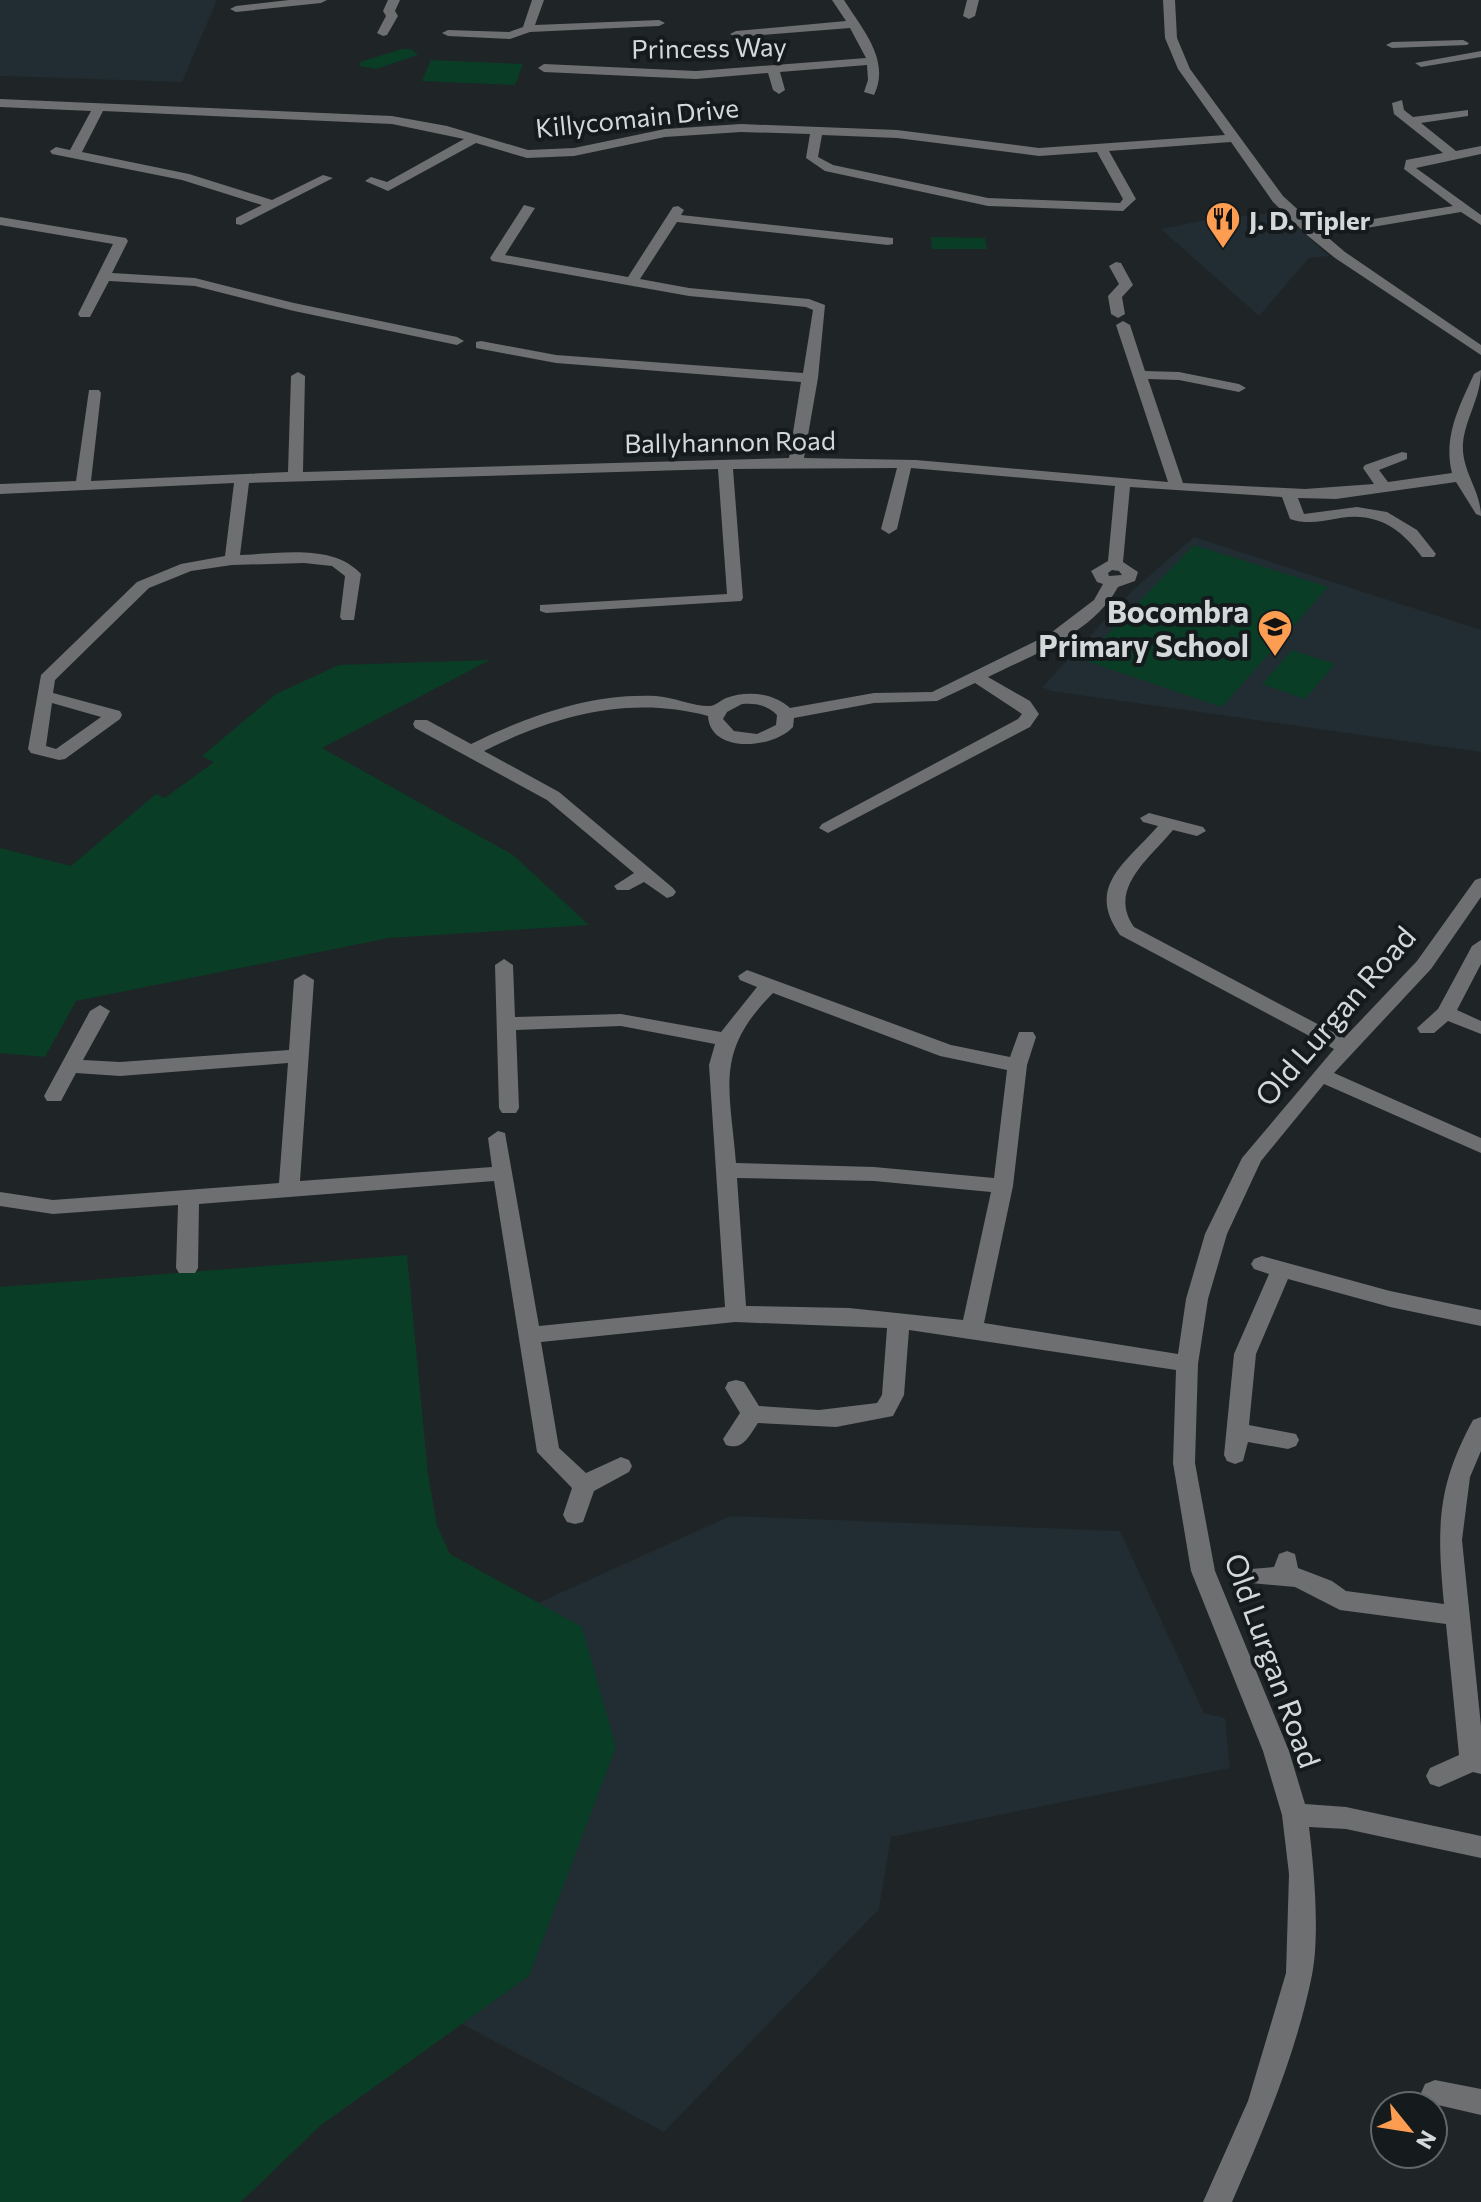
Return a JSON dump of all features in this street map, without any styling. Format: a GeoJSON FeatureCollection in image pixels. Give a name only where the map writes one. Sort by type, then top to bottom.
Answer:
{"type":"FeatureCollection","features":[{"type":"Feature","properties":{"kind":"street"},"geometry":{"type":"LineString","coordinates":[[236,9],[321,0]]}},
{"type":"Feature","properties":{"kind":"street"},"geometry":{"type":"LineString","coordinates":[[383,33],[392,16],[389,11],[394,0]]}},
{"type":"Feature","properties":{"kind":"street"},"geometry":{"type":"LineString","coordinates":[[528,29],[538,0]]}},
{"type":"Feature","properties":{"kind":"street"},"geometry":{"type":"LineString","coordinates":[[838,0],[874,61],[877,79],[870,92]]}},
{"type":"Feature","properties":{"kind":"street"},"geometry":{"type":"LineString","coordinates":[[969,16],[973,0]]}},
{"type":"Feature","properties":{"kind":"street"},"geometry":{"type":"LineString","coordinates":[[1169,0],[1171,38],[1184,69],[1278,199],[1313,233],[1481,351]]}},
{"type":"Feature","properties":{"kind":"street"},"geometry":{"type":"LineString","coordinates":[[448,33],[510,36],[528,29],[659,23]]}},
{"type":"Feature","properties":{"kind":"street"},"geometry":{"type":"LineString","coordinates":[[736,34],[852,24]]}},
{"type":"Feature","properties":{"kind":"street"},"geometry":{"type":"LineString","coordinates":[[1392,45],[1463,43]]}},
{"type":"Feature","properties":{"kind":"street"},"geometry":{"type":"LineString","coordinates":[[1419,44],[1436,61]]}},
{"type":"Feature","properties":{"kind":"street"},"geometry":{"type":"LineString","coordinates":[[1421,63],[1481,54]]}},
{"type":"Feature","properties":{"kind":"street","name":"Princess Way"},"geometry":{"type":"LineString","coordinates":[[544,68],[696,75],[874,61]]}},
{"type":"Feature","properties":{"kind":"street"},"geometry":{"type":"LineString","coordinates":[[773,69],[779,90]]}},
{"type":"Feature","properties":{"kind":"street","name":"Killycomain Drive"},"geometry":{"type":"LineString","coordinates":[[0,103],[392,120],[527,154],[574,152],[665,133],[741,128],[897,134],[1039,152],[1234,138]]}},
{"type":"Feature","properties":{"kind":"street"},"geometry":{"type":"LineString","coordinates":[[1398,103],[1398,111],[1452,154]]}},
{"type":"Feature","properties":{"kind":"street"},"geometry":{"type":"LineString","coordinates":[[74,155],[99,107]]}},
{"type":"Feature","properties":{"kind":"street"},"geometry":{"type":"LineString","coordinates":[[1412,121],[1464,113]]}},
{"type":"Feature","properties":{"kind":"street"},"geometry":{"type":"LineString","coordinates":[[816,132],[812,158],[829,168],[988,202],[1123,207],[1130,199],[1101,147]]}},
{"type":"Feature","properties":{"kind":"street"},"geometry":{"type":"LineString","coordinates":[[371,181],[388,187],[473,139]]}},
{"type":"Feature","properties":{"kind":"street"},"geometry":{"type":"LineString","coordinates":[[1481,150],[1410,163],[1410,169],[1481,221]]}},
{"type":"Feature","properties":{"kind":"street"},"geometry":{"type":"LineString","coordinates":[[56,151],[185,177],[274,205]]}},
{"type":"Feature","properties":{"kind":"street"},"geometry":{"type":"LineString","coordinates":[[241,221],[327,178]]}},
{"type":"Feature","properties":{"kind":"street"},"geometry":{"type":"LineString","coordinates":[[529,208],[497,258],[689,292],[809,303],[820,308],[796,462]]}},
{"type":"Feature","properties":{"kind":"street"},"geometry":{"type":"LineString","coordinates":[[1313,233],[1465,208]]}},
{"type":"Feature","properties":{"kind":"street"},"geometry":{"type":"LineString","coordinates":[[632,282],[676,214],[888,241]]}},
{"type":"Feature","properties":{"kind":"street"},"geometry":{"type":"LineString","coordinates":[[0,221],[121,241],[85,314]]}},
{"type":"Feature","properties":{"kind":"street"},"geometry":{"type":"LineString","coordinates":[[1116,266],[1126,285],[1115,296],[1121,320],[1177,487]]}},
{"type":"Feature","properties":{"kind":"street"},"geometry":{"type":"LineString","coordinates":[[104,277],[195,282],[294,307],[457,341],[473,338],[481,345],[556,359],[811,378]]}},
{"type":"Feature","properties":{"kind":"street"},"geometry":{"type":"LineString","coordinates":[[1481,374],[1459,425],[1453,456],[1459,477],[1481,511]]}},
{"type":"Feature","properties":{"kind":"street"},"geometry":{"type":"LineString","coordinates":[[1140,375],[1179,376],[1239,388]]}},
{"type":"Feature","properties":{"kind":"street"},"geometry":{"type":"LineString","coordinates":[[295,477],[298,376]]}},
{"type":"Feature","properties":{"kind":"street"},"geometry":{"type":"LineString","coordinates":[[83,484],[94,393]]}},
{"type":"Feature","properties":{"kind":"street"},"geometry":{"type":"LineString","coordinates":[[1384,488],[1370,468],[1402,456]]}},
{"type":"Feature","properties":{"kind":"street","name":"Ballyhannon Road"},"geometry":{"type":"LineString","coordinates":[[0,489],[242,478],[796,462],[905,464],[1289,494],[1336,494],[1459,477]]}},
{"type":"Feature","properties":{"kind":"street"},"geometry":{"type":"LineString","coordinates":[[546,608],[735,598],[725,464]]}},
{"type":"Feature","properties":{"kind":"street"},"geometry":{"type":"LineString","coordinates":[[889,529],[905,464]]}},
{"type":"Feature","properties":{"kind":"street"},"geometry":{"type":"LineString","coordinates":[[232,560],[242,478]]}},
{"type":"Feature","properties":{"kind":"street"},"geometry":{"type":"LineString","coordinates":[[717,713],[730,702],[752,698],[774,703],[786,714],[826,710],[876,698],[918,700],[937,696],[1054,638],[1101,603],[1114,574],[1123,482]]}},
{"type":"Feature","properties":{"kind":"street"},"geometry":{"type":"LineString","coordinates":[[1289,494],[1295,516],[1306,520],[1344,513],[1371,514],[1400,521],[1428,554]]}},
{"type":"Feature","properties":{"kind":"street"},"geometry":{"type":"LineString","coordinates":[[45,696],[114,715],[59,755],[37,749],[47,679],[143,585],[187,567],[232,560],[304,558],[336,562],[353,574],[348,617]]}},
{"type":"Feature","properties":{"kind":"street"},"geometry":{"type":"LineString","coordinates":[[828,828],[1024,723],[1031,714],[1024,705],[976,677]]}},
{"type":"Feature","properties":{"kind":"street"},"geometry":{"type":"LineString","coordinates":[[473,750],[529,722],[579,708],[623,704],[692,704],[717,713]]}},
{"type":"Feature","properties":{"kind":"street"},"geometry":{"type":"LineString","coordinates":[[717,713],[718,726],[733,737],[744,739],[777,733],[784,727],[786,714]]}},
{"type":"Feature","properties":{"kind":"street"},"geometry":{"type":"LineString","coordinates":[[421,724],[553,796],[667,892]]}},
{"type":"Feature","properties":{"kind":"street"},"geometry":{"type":"LineString","coordinates":[[1149,818],[1197,831]]}},
{"type":"Feature","properties":{"kind":"street"},"geometry":{"type":"LineString","coordinates":[[1169,824],[1114,893],[1113,906],[1127,931],[1346,1047]]}},
{"type":"Feature","properties":{"kind":"street"},"geometry":{"type":"LineString","coordinates":[[623,886],[647,874]]}},
{"type":"Feature","properties":{"kind":"street","name":"Old Lurgan Road"},"geometry":{"type":"LineString","coordinates":[[1217,2202],[1262,2102],[1299,1973],[1302,1874],[1295,1815],[1276,1751],[1203,1571],[1184,1463],[1187,1364],[1197,1299],[1216,1234],[1252,1158],[1321,1075],[1424,965],[1481,884]]}},
{"type":"Feature","properties":{"kind":"street"},"geometry":{"type":"LineString","coordinates":[[1427,1028],[1446,1013],[1481,946]]}},
{"type":"Feature","properties":{"kind":"street"},"geometry":{"type":"LineString","coordinates":[[504,965],[509,1108]]}},
{"type":"Feature","properties":{"kind":"street"},"geometry":{"type":"LineString","coordinates":[[747,976],[947,1051],[1017,1065]]}},
{"type":"Feature","properties":{"kind":"street"},"geometry":{"type":"LineString","coordinates":[[289,1187],[304,980]]}},
{"type":"Feature","properties":{"kind":"street"},"geometry":{"type":"LineString","coordinates":[[736,1314],[719,1065],[724,1039],[770,985]]}},
{"type":"Feature","properties":{"kind":"street"},"geometry":{"type":"LineString","coordinates":[[54,1096],[100,1011]]}},
{"type":"Feature","properties":{"kind":"street"},"geometry":{"type":"LineString","coordinates":[[1446,1013],[1481,1028]]}},
{"type":"Feature","properties":{"kind":"street"},"geometry":{"type":"LineString","coordinates":[[507,1024],[621,1020],[724,1039]]}},
{"type":"Feature","properties":{"kind":"street"},"geometry":{"type":"LineString","coordinates":[[972,1330],[1003,1186],[1017,1065],[1026,1037]]}},
{"type":"Feature","properties":{"kind":"street"},"geometry":{"type":"LineString","coordinates":[[70,1066],[120,1069],[298,1056]]}},
{"type":"Feature","properties":{"kind":"street"},"geometry":{"type":"LineString","coordinates":[[1321,1075],[1481,1146]]}},
{"type":"Feature","properties":{"kind":"street"},"geometry":{"type":"LineString","coordinates":[[498,1138],[548,1452],[584,1485]]}},
{"type":"Feature","properties":{"kind":"street"},"geometry":{"type":"LineString","coordinates":[[726,1170],[874,1174],[1003,1186]]}},
{"type":"Feature","properties":{"kind":"street"},"geometry":{"type":"LineString","coordinates":[[0,1199],[53,1207],[502,1173]]}},
{"type":"Feature","properties":{"kind":"street"},"geometry":{"type":"LineString","coordinates":[[187,1268],[189,1198]]}},
{"type":"Feature","properties":{"kind":"street"},"geometry":{"type":"LineString","coordinates":[[1235,1455],[1245,1354],[1271,1268],[1390,1299],[1481,1318]]}},
{"type":"Feature","properties":{"kind":"street"},"geometry":{"type":"LineString","coordinates":[[530,1335],[736,1314],[899,1320],[1187,1364]]}},
{"type":"Feature","properties":{"kind":"street"},"geometry":{"type":"LineString","coordinates":[[752,1414],[778,1417],[869,1415],[885,1410],[893,1395],[899,1320]]}},
{"type":"Feature","properties":{"kind":"street"},"geometry":{"type":"LineString","coordinates":[[736,1388],[752,1414]]}},
{"type":"Feature","properties":{"kind":"street"},"geometry":{"type":"LineString","coordinates":[[734,1439],[752,1414]]}},
{"type":"Feature","properties":{"kind":"street"},"geometry":{"type":"LineString","coordinates":[[1439,1776],[1477,1762],[1450,1540],[1458,1477],[1481,1426]]}},
{"type":"Feature","properties":{"kind":"street"},"geometry":{"type":"LineString","coordinates":[[1237,1432],[1288,1440]]}},
{"type":"Feature","properties":{"kind":"street"},"geometry":{"type":"LineString","coordinates":[[575,1515],[584,1485],[621,1466]]}},
{"type":"Feature","properties":{"kind":"street"},"geometry":{"type":"LineString","coordinates":[[1259,1576],[1286,1569],[1324,1588],[1340,1600],[1457,1616]]}},
{"type":"Feature","properties":{"kind":"street"},"geometry":{"type":"LineString","coordinates":[[1295,1815],[1346,1818],[1481,1847]]}},
{"type":"Feature","properties":{"kind":"street"},"geometry":{"type":"LineString","coordinates":[[1449,2096],[1481,2102]]}},
{"type":"Feature","properties":{"kind":"shaded area"},"geometry":{"type":"Polygon","coordinates":[[[0,0],[217,0],[182,82],[0,76],[0,0]]]}},
{"type":"Feature","properties":{"kind":"shaded area"},"geometry":{"type":"Polygon","coordinates":[[[1281,212],[1329,256],[1309,258],[1259,316],[1161,229],[1210,219],[1281,212]]]}},
{"type":"Feature","properties":{"kind":"shaded area","name":"Bocombra Primary School"},"geometry":{"type":"Polygon","coordinates":[[[1194,537],[1481,630],[1481,752],[1051,691],[1042,687],[1133,590],[1194,537]]]}},
{"type":"Feature","properties":{"kind":"shaded area"},"geometry":{"type":"Polygon","coordinates":[[[730,1516],[1120,1531],[1204,1713],[1225,1718],[1230,1768],[891,1837],[879,1909],[664,2132],[462,2024],[529,1976],[582,1628],[538,1603],[730,1516]]]}},
{"type":"Feature","properties":{"kind":"green space"},"geometry":{"type":"Polygon","coordinates":[[[411,49],[418,55],[376,69],[359,66],[360,62],[411,49]]]}},
{"type":"Feature","properties":{"kind":"green space"},"geometry":{"type":"Polygon","coordinates":[[[431,60],[523,64],[515,85],[422,81],[431,60]]]}},
{"type":"Feature","properties":{"kind":"green space"},"geometry":{"type":"Polygon","coordinates":[[[931,237],[985,238],[987,249],[932,249],[931,237]]]}},
{"type":"Feature","properties":{"kind":"green space"},"geometry":{"type":"Polygon","coordinates":[[[1194,545],[1328,587],[1222,707],[1083,660],[1194,545]]]}},
{"type":"Feature","properties":{"kind":"green space"},"geometry":{"type":"Polygon","coordinates":[[[1292,650],[1335,664],[1305,699],[1262,684],[1292,650]]]}},
{"type":"Feature","properties":{"kind":"green space"},"geometry":{"type":"Polygon","coordinates":[[[490,660],[322,748],[513,855],[589,925],[389,938],[76,1001],[45,1057],[0,1053],[0,848],[71,866],[156,794],[165,798],[214,762],[202,756],[276,694],[339,665],[490,660]]]}},
{"type":"Feature","properties":{"kind":"green space"},"geometry":{"type":"Polygon","coordinates":[[[407,1255],[428,1474],[437,1526],[450,1554],[582,1627],[616,1747],[529,1976],[321,2125],[241,2202],[0,2202],[0,1287],[407,1255]]]}},
{"type":"Feature","properties":{"kind":"place","name":"J. D. Tipler"},"geometry":{"type":"Point","coordinates":[1223,250]}},
{"type":"Feature","properties":{"kind":"place","name":"Bocombra Primary School"},"geometry":{"type":"Point","coordinates":[1275,658]}}]}
